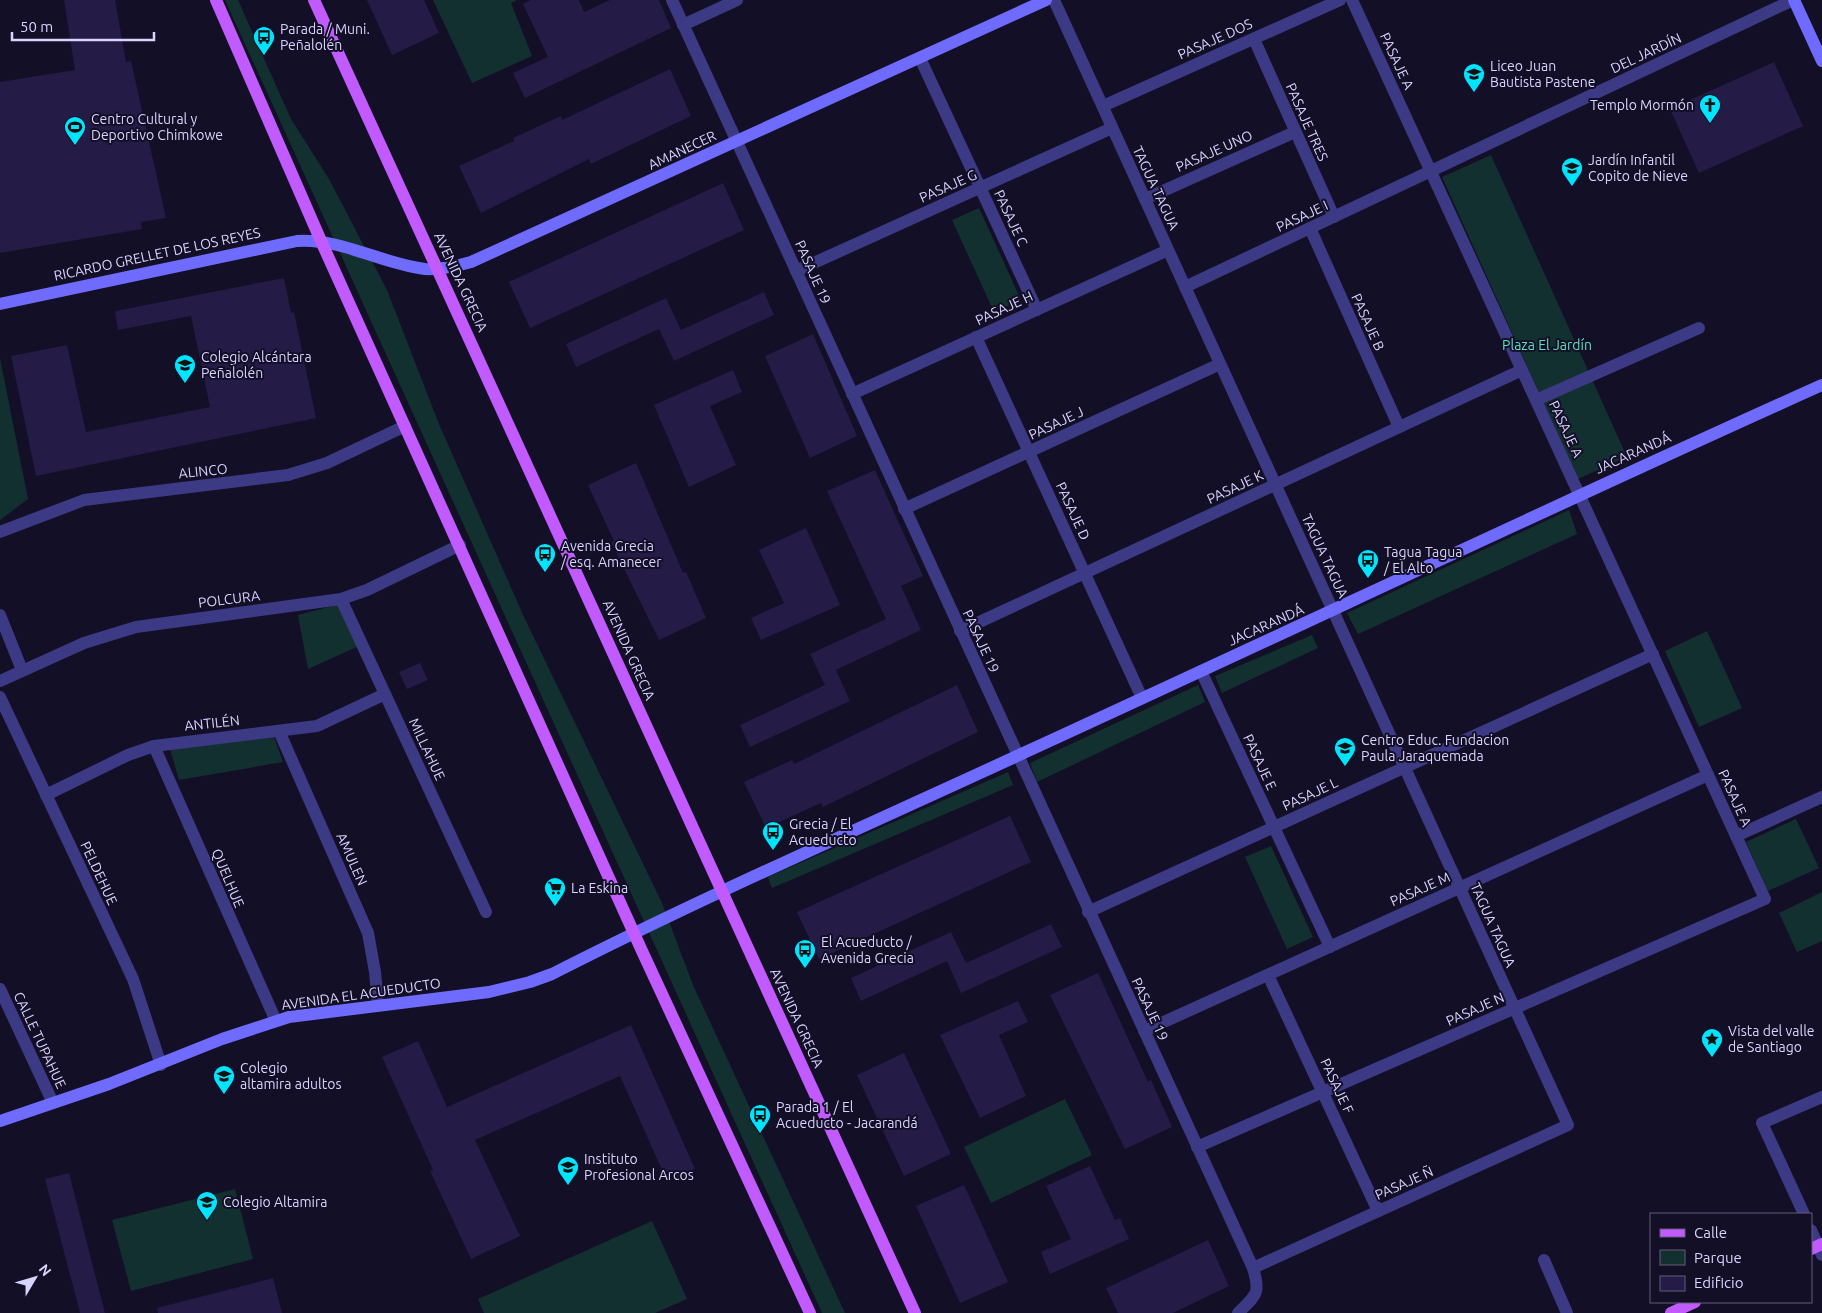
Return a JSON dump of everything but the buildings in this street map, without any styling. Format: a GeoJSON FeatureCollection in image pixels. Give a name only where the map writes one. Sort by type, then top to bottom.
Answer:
{"type":"FeatureCollection","features":[{"type":"Feature","properties":{"kind":"main road"},"geometry":{"type":"LineString","coordinates":[[216,0],[405,426],[634,932],[810,1313]]}},
{"type":"Feature","properties":{"kind":"main road","name":"AVENIDA GRECIA"},"geometry":{"type":"LineString","coordinates":[[314,0],[439,269],[915,1313]]}},
{"type":"Feature","properties":{"kind":"main road"},"geometry":{"type":"LineString","coordinates":[[1671,1313],[1693,1303]]}},
{"type":"Feature","properties":{"kind":"street","name":"PASAJE 19"},"geometry":{"type":"LineString","coordinates":[[672,0],[738,141],[1088,912],[1253,1268],[1258,1286],[1256,1295],[1238,1313]]}},
{"type":"Feature","properties":{"kind":"street"},"geometry":{"type":"LineString","coordinates":[[683,25],[737,0]]}},
{"type":"Feature","properties":{"kind":"street","name":"AMANECER"},"geometry":{"type":"LineString","coordinates":[[321,240],[390,262],[426,269],[439,269],[471,262],[1046,0]]}},
{"type":"Feature","properties":{"kind":"street","name":"TAGUA TAGUA"},"geometry":{"type":"LineString","coordinates":[[1054,0],[1568,1125]]}},
{"type":"Feature","properties":{"kind":"street","name":"PASAJE DOS"},"geometry":{"type":"LineString","coordinates":[[1102,106],[1340,0]]}},
{"type":"Feature","properties":{"kind":"street","name":"PASAJE A"},"geometry":{"type":"LineString","coordinates":[[1352,0],[1765,899]]}},
{"type":"Feature","properties":{"kind":"street"},"geometry":{"type":"LineString","coordinates":[[1793,0],[1822,61]]}},
{"type":"Feature","properties":{"kind":"street","name":"DEL JARDÍN"},"geometry":{"type":"LineString","coordinates":[[1431,172],[1793,0]]}},
{"type":"Feature","properties":{"kind":"street","name":"PASAJE TRES"},"geometry":{"type":"LineString","coordinates":[[1254,38],[1334,217]]}},
{"type":"Feature","properties":{"kind":"street","name":"PASAJE C"},"geometry":{"type":"LineString","coordinates":[[920,58],[1037,310]]}},
{"type":"Feature","properties":{"kind":"street","name":"PASAJE G"},"geometry":{"type":"LineString","coordinates":[[796,271],[1112,128]]}},
{"type":"Feature","properties":{"kind":"street","name":"PASAJE UNO"},"geometry":{"type":"LineString","coordinates":[[1145,199],[1295,132]]}},
{"type":"Feature","properties":{"kind":"street","name":"PASAJE I"},"geometry":{"type":"LineString","coordinates":[[1185,287],[1431,172]]}},
{"type":"Feature","properties":{"kind":"street","name":"PASAJE B"},"geometry":{"type":"LineString","coordinates":[[1310,228],[1399,428]]}},
{"type":"Feature","properties":{"kind":"street","name":"RICARDO GRELLET DE LOS REYES"},"geometry":{"type":"LineString","coordinates":[[0,304],[264,246],[297,241],[321,240]]}},
{"type":"Feature","properties":{"kind":"street","name":"PASAJE H"},"geometry":{"type":"LineString","coordinates":[[852,394],[1168,250]]}},
{"type":"Feature","properties":{"kind":"street"},"geometry":{"type":"LineString","coordinates":[[1536,400],[1699,328]]}},
{"type":"Feature","properties":{"kind":"street","name":"PASAJE D"},"geometry":{"type":"LineString","coordinates":[[976,338],[1142,698]]}},
{"type":"Feature","properties":{"kind":"street","name":"PASAJE J"},"geometry":{"type":"LineString","coordinates":[[904,509],[1220,364]]}},
{"type":"Feature","properties":{"kind":"street","name":"PASAJE K"},"geometry":{"type":"LineString","coordinates":[[960,631],[1522,370]]}},
{"type":"Feature","properties":{"kind":"street","name":"JACARANDÁ"},"geometry":{"type":"LineString","coordinates":[[721,890],[1333,611],[1579,494],[1822,385]]}},
{"type":"Feature","properties":{"kind":"street","name":"ALINCO"},"geometry":{"type":"LineString","coordinates":[[0,532],[84,500],[288,475],[333,460],[405,426]]}},
{"type":"Feature","properties":{"kind":"street","name":"POLCURA"},"geometry":{"type":"LineString","coordinates":[[0,680],[100,638],[136,627],[341,599],[367,590],[460,545]]}},
{"type":"Feature","properties":{"kind":"street","name":"MILLAHUE"},"geometry":{"type":"LineString","coordinates":[[341,599],[486,912]]}},
{"type":"Feature","properties":{"kind":"street"},"geometry":{"type":"LineString","coordinates":[[0,615],[22,670]]}},
{"type":"Feature","properties":{"kind":"street","name":"PASAJE L"},"geometry":{"type":"LineString","coordinates":[[1088,912],[1653,654]]}},
{"type":"Feature","properties":{"kind":"street","name":"PASAJE E"},"geometry":{"type":"LineString","coordinates":[[1201,670],[1330,947]]}},
{"type":"Feature","properties":{"kind":"street","name":"ANTILÉN"},"geometry":{"type":"LineString","coordinates":[[46,795],[128,755],[154,746],[279,731],[326,723],[385,694]]}},
{"type":"Feature","properties":{"kind":"street","name":"PELDEHUE"},"geometry":{"type":"LineString","coordinates":[[0,697],[133,979],[161,1065]]}},
{"type":"Feature","properties":{"kind":"street","name":"AMULEN"},"geometry":{"type":"LineString","coordinates":[[279,731],[368,933],[374,963],[378,1005]]}},
{"type":"Feature","properties":{"kind":"street","name":"QUELHUE"},"geometry":{"type":"LineString","coordinates":[[154,746],[276,1021]]}},
{"type":"Feature","properties":{"kind":"street","name":"PASAJE M"},"geometry":{"type":"LineString","coordinates":[[1144,1031],[1708,775]]}},
{"type":"Feature","properties":{"kind":"street"},"geometry":{"type":"LineString","coordinates":[[1736,836],[1822,796]]}},
{"type":"Feature","properties":{"kind":"street","name":"AVENIDA EL ACUEDUCTO"},"geometry":{"type":"LineString","coordinates":[[0,1121],[161,1065],[222,1040],[288,1017],[489,992],[530,982],[552,974],[721,890]]}},
{"type":"Feature","properties":{"kind":"street","name":"PASAJE N"},"geometry":{"type":"LineString","coordinates":[[1197,1146],[1765,899]]}},
{"type":"Feature","properties":{"kind":"street","name":"PASAJE F"},"geometry":{"type":"LineString","coordinates":[[1268,975],[1378,1211]]}},
{"type":"Feature","properties":{"kind":"street","name":"CALLE TUPAHUE"},"geometry":{"type":"LineString","coordinates":[[0,989],[53,1103]]}},
{"type":"Feature","properties":{"kind":"street"},"geometry":{"type":"LineString","coordinates":[[1804,1213],[1762,1123],[1822,1097]]}},
{"type":"Feature","properties":{"kind":"street","name":"PASAJE Ñ"},"geometry":{"type":"LineString","coordinates":[[1253,1268],[1568,1125]]}},
{"type":"Feature","properties":{"kind":"street"},"geometry":{"type":"LineString","coordinates":[[1812,1233],[1818,1249]]}},
{"type":"Feature","properties":{"kind":"street"},"geometry":{"type":"LineString","coordinates":[[1544,1260],[1567,1313]]}},
{"type":"Feature","properties":{"kind":"green space"},"geometry":{"type":"Polygon","coordinates":[[[225,0],[238,0],[291,119],[329,179],[387,290],[439,424],[524,617],[662,903],[693,985],[845,1313],[822,1313],[225,0]]]}},
{"type":"Feature","properties":{"kind":"green space"},"geometry":{"type":"Polygon","coordinates":[[[433,0],[517,0],[511,3],[532,56],[472,83],[433,0]]]}},
{"type":"Feature","properties":{"kind":"green space","name":"Plaza El Jardín"},"geometry":{"type":"Polygon","coordinates":[[[1491,155],[1627,457],[1578,479],[1442,177],[1491,155]]]}},
{"type":"Feature","properties":{"kind":"green space"},"geometry":{"type":"Polygon","coordinates":[[[979,208],[1021,300],[994,312],[952,220],[979,208]]]}},
{"type":"Feature","properties":{"kind":"green space"},"geometry":{"type":"Polygon","coordinates":[[[0,358],[28,499],[0,520],[0,358]]]}},
{"type":"Feature","properties":{"kind":"green space"},"geometry":{"type":"Polygon","coordinates":[[[1569,510],[1577,534],[1358,634],[1347,613],[1569,510]]]}},
{"type":"Feature","properties":{"kind":"green space"},"geometry":{"type":"Polygon","coordinates":[[[340,604],[359,646],[308,669],[298,615],[340,604]]]}},
{"type":"Feature","properties":{"kind":"green space"},"geometry":{"type":"Polygon","coordinates":[[[1707,631],[1742,708],[1699,727],[1665,651],[1707,631]]]}},
{"type":"Feature","properties":{"kind":"green space"},"geometry":{"type":"Polygon","coordinates":[[[1312,635],[1318,648],[1222,693],[1215,676],[1312,635]]]}},
{"type":"Feature","properties":{"kind":"green space"},"geometry":{"type":"Polygon","coordinates":[[[1198,685],[1205,702],[1037,782],[1030,763],[1198,685]]]}},
{"type":"Feature","properties":{"kind":"green space"},"geometry":{"type":"Polygon","coordinates":[[[274,737],[283,762],[179,780],[170,749],[274,737]]]}},
{"type":"Feature","properties":{"kind":"green space"},"geometry":{"type":"Polygon","coordinates":[[[1008,772],[1013,785],[772,888],[768,877],[1008,772]]]}},
{"type":"Feature","properties":{"kind":"green space"},"geometry":{"type":"Polygon","coordinates":[[[1796,819],[1819,868],[1768,891],[1746,842],[1796,819]]]}},
{"type":"Feature","properties":{"kind":"green space"},"geometry":{"type":"Polygon","coordinates":[[[1271,846],[1313,937],[1287,949],[1245,857],[1271,846]]]}},
{"type":"Feature","properties":{"kind":"green space"},"geometry":{"type":"Polygon","coordinates":[[[1822,892],[1822,941],[1797,952],[1779,913],[1822,892]]]}},
{"type":"Feature","properties":{"kind":"green space"},"geometry":{"type":"Polygon","coordinates":[[[1065,1099],[1092,1155],[991,1203],[964,1147],[1065,1099]]]}},
{"type":"Feature","properties":{"kind":"green space"},"geometry":{"type":"Polygon","coordinates":[[[235,1189],[253,1259],[131,1291],[112,1220],[235,1189]]]}},
{"type":"Feature","properties":{"kind":"green space"},"geometry":{"type":"Polygon","coordinates":[[[652,1221],[687,1299],[655,1313],[484,1313],[478,1299],[652,1221]]]}},
{"type":"Feature","properties":{"kind":"place","name":"Parada / Muni. Peñalolén"},"geometry":{"type":"Point","coordinates":[264,56]}},
{"type":"Feature","properties":{"kind":"place","name":"Liceo Juan Bautista Pastene"},"geometry":{"type":"Point","coordinates":[1474,93]}},
{"type":"Feature","properties":{"kind":"place","name":"Templo Mormón"},"geometry":{"type":"Point","coordinates":[1710,124]}},
{"type":"Feature","properties":{"kind":"place","name":"Centro Cultural y Deportivo Chimkowe"},"geometry":{"type":"Point","coordinates":[75,146]}},
{"type":"Feature","properties":{"kind":"place","name":"Jardín Infantil Copito de Nieve"},"geometry":{"type":"Point","coordinates":[1572,187]}},
{"type":"Feature","properties":{"kind":"place","name":"Colegio Alcántara Peñalolén"},"geometry":{"type":"Point","coordinates":[185,384]}},
{"type":"Feature","properties":{"kind":"place","name":"Avenida Grecia / esq. Amanecer"},"geometry":{"type":"Point","coordinates":[545,573]}},
{"type":"Feature","properties":{"kind":"place","name":"Tagua Tagua / El Alto"},"geometry":{"type":"Point","coordinates":[1368,579]}},
{"type":"Feature","properties":{"kind":"place","name":"Centro Educ. Fundacion Paula Jaraquemada"},"geometry":{"type":"Point","coordinates":[1345,767]}},
{"type":"Feature","properties":{"kind":"place","name":"Grecia / El Acueducto"},"geometry":{"type":"Point","coordinates":[773,851]}},
{"type":"Feature","properties":{"kind":"place","name":"La Eskina"},"geometry":{"type":"Point","coordinates":[555,907]}},
{"type":"Feature","properties":{"kind":"place","name":"El Acueducto / Avenida Grecia"},"geometry":{"type":"Point","coordinates":[805,969]}},
{"type":"Feature","properties":{"kind":"place","name":"Vista del valle de Santiago"},"geometry":{"type":"Point","coordinates":[1712,1058]}},
{"type":"Feature","properties":{"kind":"place","name":"Colegio altamira adultos"},"geometry":{"type":"Point","coordinates":[224,1095]}},
{"type":"Feature","properties":{"kind":"place","name":"Parada 1 / El Acueducto - Jacarandá"},"geometry":{"type":"Point","coordinates":[760,1134]}},
{"type":"Feature","properties":{"kind":"place","name":"Instituto Profesional Arcos"},"geometry":{"type":"Point","coordinates":[568,1186]}},
{"type":"Feature","properties":{"kind":"place","name":"Colegio Altamira"},"geometry":{"type":"Point","coordinates":[207,1221]}}]}
